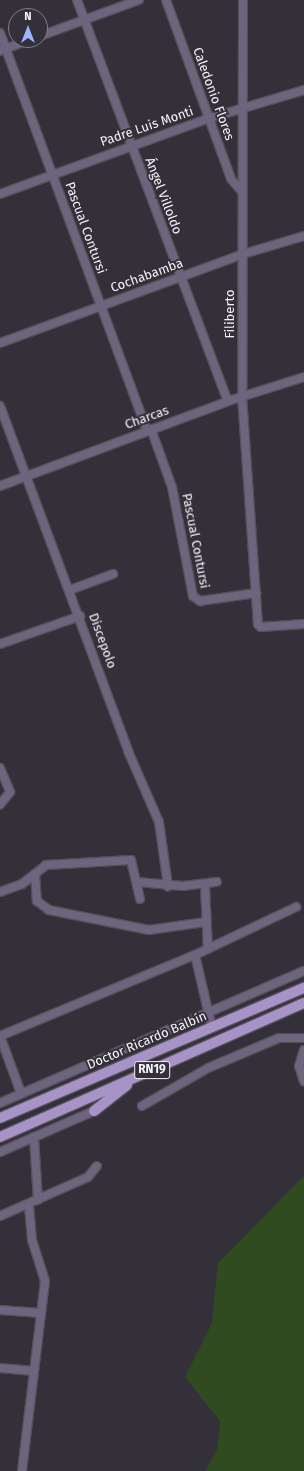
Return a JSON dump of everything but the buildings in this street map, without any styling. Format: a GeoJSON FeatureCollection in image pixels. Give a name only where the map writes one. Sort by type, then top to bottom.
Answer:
{"type":"FeatureCollection","features":[{"type":"Feature","properties":{"kind":"main road","name":"Doctor Ricardo Balbín"},"geometry":{"type":"LineString","coordinates":[[0,1118],[304,988]]}},
{"type":"Feature","properties":{"kind":"main road","name":"RN19"},"geometry":{"type":"LineString","coordinates":[[0,1137],[304,1003]]}},
{"type":"Feature","properties":{"kind":"main road"},"geometry":{"type":"LineString","coordinates":[[94,1111],[141,1075]]}},
{"type":"Feature","properties":{"kind":"street","name":"Ángel Villoldo"},"geometry":{"type":"LineString","coordinates":[[77,0],[228,401]]}},
{"type":"Feature","properties":{"kind":"street"},"geometry":{"type":"LineString","coordinates":[[48,33],[139,0]]}},
{"type":"Feature","properties":{"kind":"street","name":"Caledonio Flores"},"geometry":{"type":"LineString","coordinates":[[166,0],[231,178],[243,193]]}},
{"type":"Feature","properties":{"kind":"street","name":"Filiberto"},"geometry":{"type":"LineString","coordinates":[[243,0],[242,396],[256,593],[261,627],[304,624]]}},
{"type":"Feature","properties":{"kind":"street","name":"Pascual Contursi"},"geometry":{"type":"LineString","coordinates":[[0,33],[3,50],[172,487],[193,596],[200,601],[256,593]]}},
{"type":"Feature","properties":{"kind":"street","name":"Padre Luis Monti"},"geometry":{"type":"LineString","coordinates":[[0,194],[131,145],[243,107],[304,90]]}},
{"type":"Feature","properties":{"kind":"street","name":"Cochabamba"},"geometry":{"type":"LineString","coordinates":[[0,343],[243,254],[304,236]]}},
{"type":"Feature","properties":{"kind":"street","name":"Charcas"},"geometry":{"type":"LineString","coordinates":[[0,486],[228,401],[304,377]]}},
{"type":"Feature","properties":{"kind":"street","name":"Discepolo"},"geometry":{"type":"LineString","coordinates":[[0,406],[80,616],[128,751],[163,832],[168,886]]}},
{"type":"Feature","properties":{"kind":"street"},"geometry":{"type":"LineString","coordinates":[[70,590],[113,574]]}},
{"type":"Feature","properties":{"kind":"street"},"geometry":{"type":"LineString","coordinates":[[0,644],[80,616]]}},
{"type":"Feature","properties":{"kind":"street"},"geometry":{"type":"LineString","coordinates":[[0,768],[9,796],[0,805]]}},
{"type":"Feature","properties":{"kind":"street"},"geometry":{"type":"LineString","coordinates":[[0,892],[35,874],[46,865],[131,860],[140,899]]}},
{"type":"Feature","properties":{"kind":"street"},"geometry":{"type":"LineString","coordinates":[[35,874],[37,901],[49,910],[149,930],[205,922]]}},
{"type":"Feature","properties":{"kind":"street"},"geometry":{"type":"LineString","coordinates":[[137,882],[168,886],[205,886],[217,882]]}},
{"type":"Feature","properties":{"kind":"street"},"geometry":{"type":"LineString","coordinates":[[205,886],[205,922],[208,949]]}},
{"type":"Feature","properties":{"kind":"street"},"geometry":{"type":"LineString","coordinates":[[21,1093],[0,1036],[195,955],[296,908]]}},
{"type":"Feature","properties":{"kind":"street"},"geometry":{"type":"LineString","coordinates":[[195,955],[207,1013],[212,1028]]}},
{"type":"Feature","properties":{"kind":"street"},"geometry":{"type":"LineString","coordinates":[[0,1103],[304,971]]}},
{"type":"Feature","properties":{"kind":"street"},"geometry":{"type":"LineString","coordinates":[[142,1106],[208,1068],[279,1038],[304,1038]]}},
{"type":"Feature","properties":{"kind":"street"},"geometry":{"type":"LineString","coordinates":[[304,1050],[299,1066],[304,1081]]}},
{"type":"Feature","properties":{"kind":"street"},"geometry":{"type":"LineString","coordinates":[[0,1152],[94,1111]]}},
{"type":"Feature","properties":{"kind":"street"},"geometry":{"type":"LineString","coordinates":[[34,1137],[38,1200]]}},
{"type":"Feature","properties":{"kind":"street"},"geometry":{"type":"LineString","coordinates":[[0,1216],[88,1177],[97,1166]]}},
{"type":"Feature","properties":{"kind":"street"},"geometry":{"type":"LineString","coordinates":[[22,1471],[46,1276],[32,1240],[29,1204]]}},
{"type":"Feature","properties":{"kind":"street"},"geometry":{"type":"LineString","coordinates":[[0,1310],[41,1313]]}},
{"type":"Feature","properties":{"kind":"street"},"geometry":{"type":"LineString","coordinates":[[0,1368],[34,1371]]}},
{"type":"Feature","properties":{"kind":"green space"},"geometry":{"type":"Polygon","coordinates":[[[304,1176],[304,1471],[205,1471],[217,1450],[220,1421],[185,1377],[212,1323],[218,1263],[304,1176]]]}}]}
